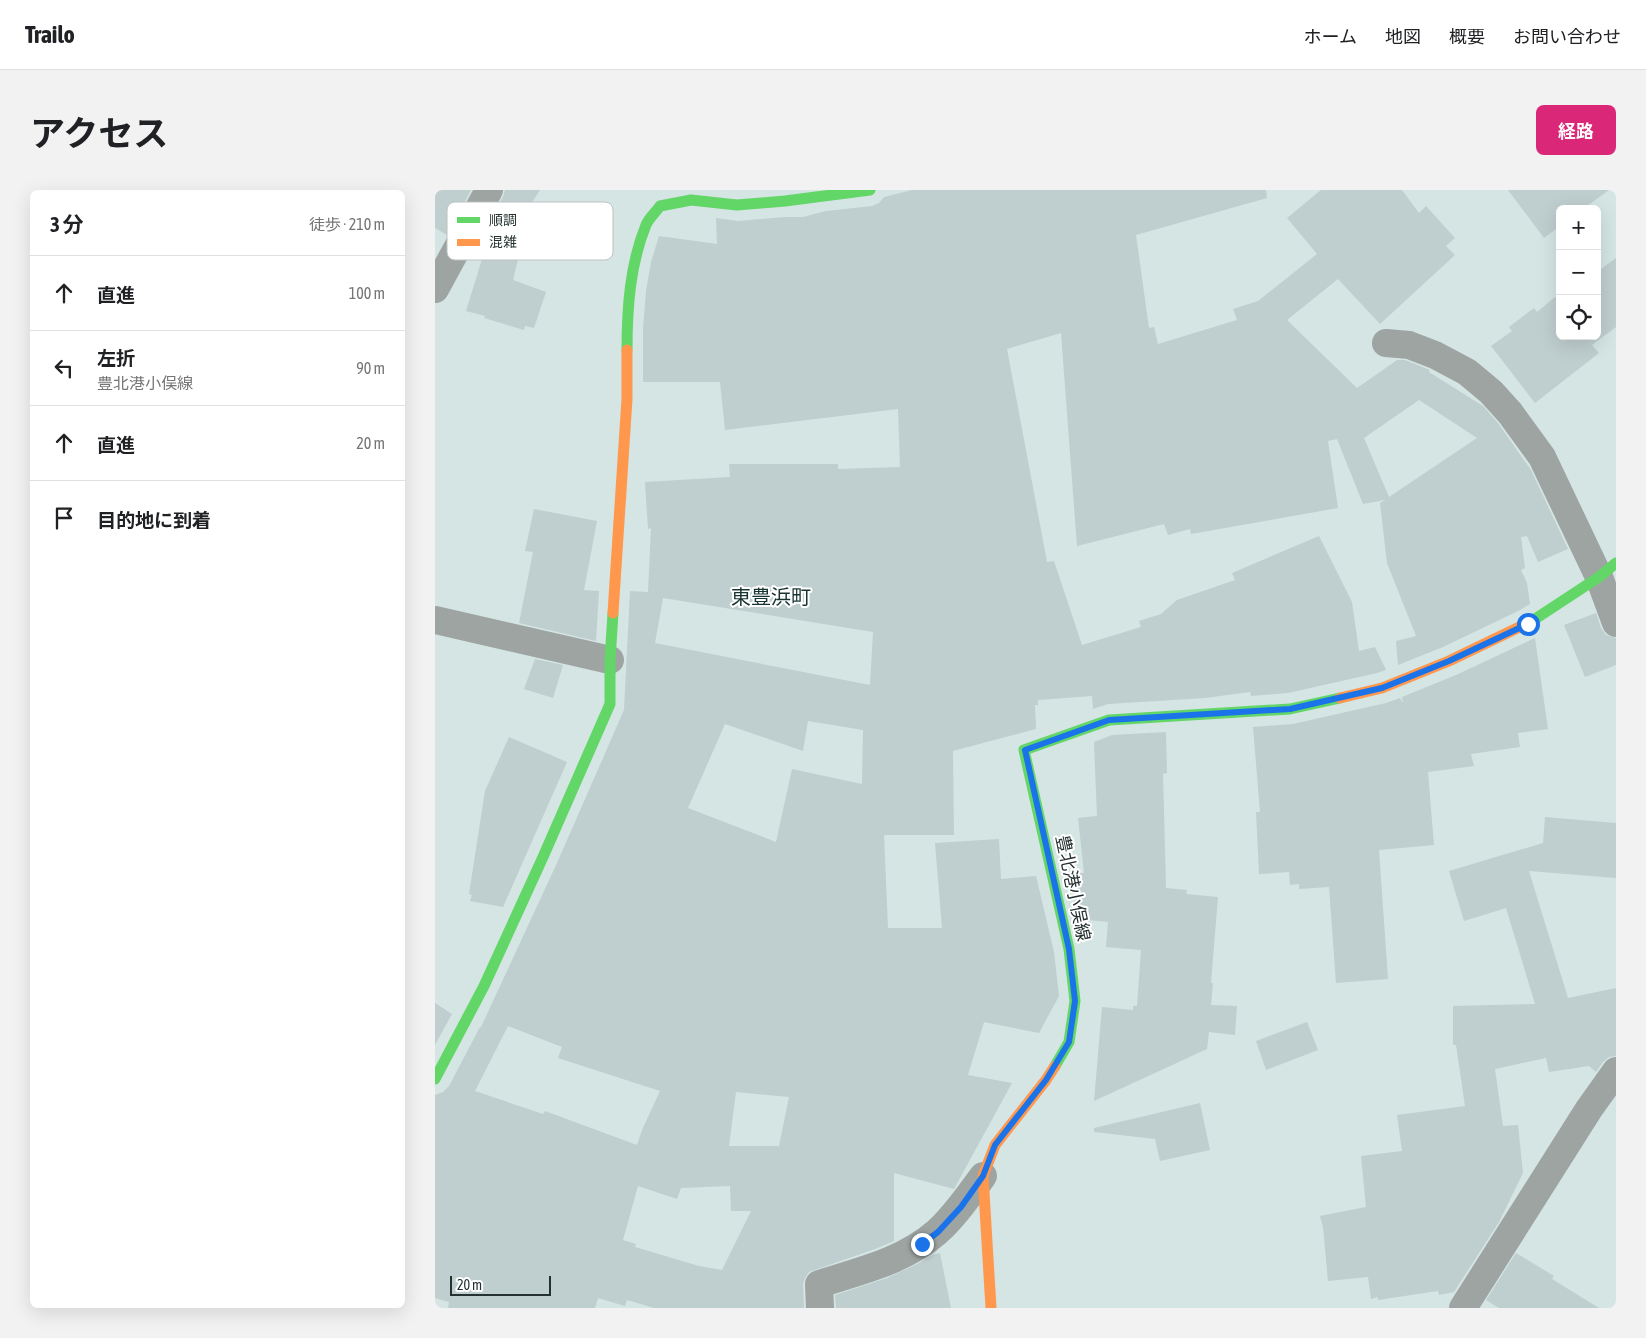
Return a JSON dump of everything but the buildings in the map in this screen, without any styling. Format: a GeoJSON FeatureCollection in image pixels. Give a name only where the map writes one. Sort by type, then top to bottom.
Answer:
{"type":"FeatureCollection","features":[{"type":"Feature","properties":{"kind":"street"},"geometry":{"type":"LineString","coordinates":[[482,202],[489,190]]}},
{"type":"Feature","properties":{"kind":"street"},"geometry":{"type":"LineString","coordinates":[[435,1079],[484,986],[543,858],[610,704],[610,660],[627,399],[627,328],[633,266],[647,223],[660,206],[687,195],[737,205],[870,190]]}},
{"type":"Feature","properties":{"kind":"street"},"geometry":{"type":"LineString","coordinates":[[435,289],[451,260]]}},
{"type":"Feature","properties":{"kind":"street"},"geometry":{"type":"LineString","coordinates":[[1386,343],[1409,345],[1435,355],[1467,372],[1491,392],[1510,413],[1542,457],[1608,570],[1616,623]]}},
{"type":"Feature","properties":{"kind":"street","name":"豊北港小俣線"},"geometry":{"type":"LineString","coordinates":[[991,1308],[983,1176],[995,1145],[1046,1080],[1069,1042],[1075,1001],[1069,949],[1025,750],[1109,720],[1290,709],[1382,688],[1449,661],[1528,624],[1608,570]]}},
{"type":"Feature","properties":{"kind":"street"},"geometry":{"type":"LineString","coordinates":[[435,620],[610,660]]}},
{"type":"Feature","properties":{"kind":"street"},"geometry":{"type":"LineString","coordinates":[[1463,1308],[1589,1109],[1616,1071]]}},
{"type":"Feature","properties":{"kind":"street"},"geometry":{"type":"LineString","coordinates":[[820,1308],[819,1284],[897,1258],[922,1244],[938,1232],[961,1207],[983,1176]]}},
{"type":"Feature","properties":{"kind":"traffic: fast"},"geometry":{"type":"LineString","coordinates":[[627,350],[629,302],[636,255],[646,225],[660,206],[691,200],[737,205],[870,190]]}},
{"type":"Feature","properties":{"kind":"traffic: fast"},"geometry":{"type":"LineString","coordinates":[[1532,621],[1599,577],[1616,563]]}},
{"type":"Feature","properties":{"kind":"traffic: fast"},"geometry":{"type":"LineString","coordinates":[[435,1079],[484,986],[610,704],[613,613]]}},
{"type":"Feature","properties":{"kind":"traffic: fast"},"geometry":{"type":"LineString","coordinates":[[1055,1066],[1069,1042],[1075,1001],[1069,949],[1024,750],[1109,720],[1290,709],[1340,698]]}},
{"type":"Feature","properties":{"kind":"traffic: slow"},"geometry":{"type":"LineString","coordinates":[[613,613],[627,399],[627,350]]}},
{"type":"Feature","properties":{"kind":"traffic: slow"},"geometry":{"type":"LineString","coordinates":[[1340,698],[1382,688],[1449,661],[1532,621]]}},
{"type":"Feature","properties":{"kind":"traffic: slow"},"geometry":{"type":"LineString","coordinates":[[991,1308],[983,1176],[995,1145],[1055,1066]]}},
{"type":"Feature","properties":{"kind":"district","name":"東豊浜町"},"geometry":{"type":"Point","coordinates":[771,597]}},
{"type":"Feature","properties":{"kind":"route"},"geometry":{"type":"LineString","coordinates":[[922,1244],[938,1232],[961,1207],[983,1176],[995,1145],[1046,1080],[1069,1042],[1075,1001],[1069,949],[1025,750],[1109,720],[1290,709],[1382,688],[1449,661],[1528,624]]}}]}
